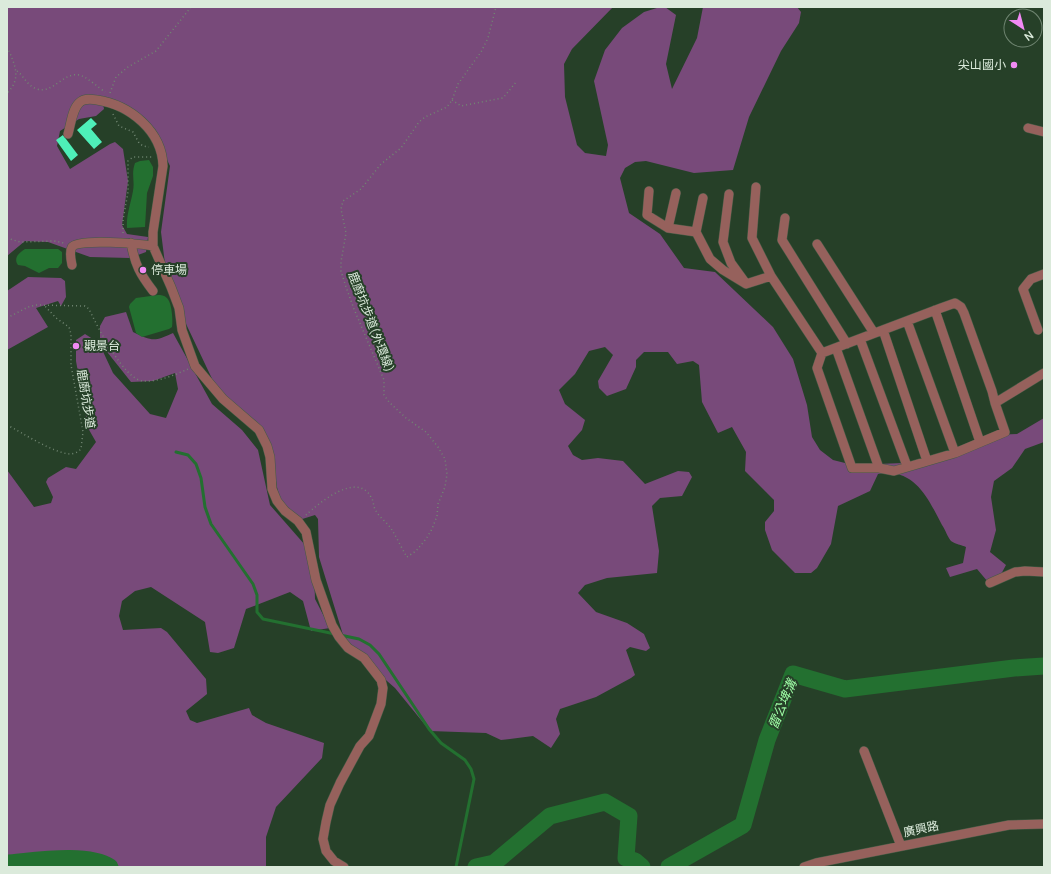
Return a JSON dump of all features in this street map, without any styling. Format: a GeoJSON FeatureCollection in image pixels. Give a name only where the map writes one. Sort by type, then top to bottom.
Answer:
{"type":"FeatureCollection","features":[{"type":"Feature","properties":{"kind":"street"},"geometry":{"type":"LineString","coordinates":[[68,134],[75,109],[80,101],[87,99],[104,101],[110,99],[136,116],[146,126],[159,144],[163,156],[163,166],[153,232],[153,246],[172,287],[179,308],[182,330],[195,366],[223,399],[259,430],[267,446],[270,457],[272,489],[277,501],[285,511],[298,521],[306,532],[316,580],[333,628],[348,648],[364,658],[381,680],[384,688],[381,704],[369,736],[360,746],[340,783],[330,805],[326,822],[323,838],[326,851],[334,861],[344,867]]}},
{"type":"Feature","properties":{"kind":"street"},"geometry":{"type":"LineString","coordinates":[[1028,128],[1044,132]]}},
{"type":"Feature","properties":{"kind":"street"},"geometry":{"type":"LineString","coordinates":[[756,188],[752,238],[771,276],[822,353]]}},
{"type":"Feature","properties":{"kind":"street"},"geometry":{"type":"LineString","coordinates":[[649,190],[647,214],[668,228],[696,232]]}},
{"type":"Feature","properties":{"kind":"street"},"geometry":{"type":"LineString","coordinates":[[668,228],[676,193]]}},
{"type":"Feature","properties":{"kind":"street"},"geometry":{"type":"LineString","coordinates":[[729,194],[723,242],[731,263],[746,284]]}},
{"type":"Feature","properties":{"kind":"street"},"geometry":{"type":"LineString","coordinates":[[703,198],[696,232],[710,259],[723,270],[746,284],[771,276]]}},
{"type":"Feature","properties":{"kind":"street"},"geometry":{"type":"LineString","coordinates":[[785,218],[782,240],[847,344]]}},
{"type":"Feature","properties":{"kind":"street"},"geometry":{"type":"LineString","coordinates":[[72,266],[70,251],[72,246],[83,242],[126,243],[153,246]]}},
{"type":"Feature","properties":{"kind":"street"},"geometry":{"type":"LineString","coordinates":[[126,243],[140,273],[153,291]]}},
{"type":"Feature","properties":{"kind":"street"},"geometry":{"type":"LineString","coordinates":[[817,244],[874,333]]}},
{"type":"Feature","properties":{"kind":"street"},"geometry":{"type":"LineString","coordinates":[[1038,330],[1023,289],[1031,279],[1044,274]]}},
{"type":"Feature","properties":{"kind":"street"},"geometry":{"type":"LineString","coordinates":[[955,303],[961,307],[964,313],[992,390],[1005,432],[955,453],[894,471],[879,468],[852,468],[817,368],[822,353],[955,303]]}},
{"type":"Feature","properties":{"kind":"street"},"geometry":{"type":"LineString","coordinates":[[935,310],[980,442]]}},
{"type":"Feature","properties":{"kind":"street"},"geometry":{"type":"LineString","coordinates":[[907,321],[955,453]]}},
{"type":"Feature","properties":{"kind":"street"},"geometry":{"type":"LineString","coordinates":[[883,330],[927,461]]}},
{"type":"Feature","properties":{"kind":"street"},"geometry":{"type":"LineString","coordinates":[[860,339],[907,466]]}},
{"type":"Feature","properties":{"kind":"street"},"geometry":{"type":"LineString","coordinates":[[836,348],[879,468]]}},
{"type":"Feature","properties":{"kind":"street"},"geometry":{"type":"LineString","coordinates":[[995,403],[1044,373]]}},
{"type":"Feature","properties":{"kind":"street"},"geometry":{"type":"LineString","coordinates":[[990,583],[1015,572],[1044,572]]}},
{"type":"Feature","properties":{"kind":"street"},"geometry":{"type":"LineString","coordinates":[[864,751],[901,846]]}},
{"type":"Feature","properties":{"kind":"street","name":"廣興路"},"geometry":{"type":"LineString","coordinates":[[804,867],[1009,825],[1044,824]]}},
{"type":"Feature","properties":{"kind":"path"},"geometry":{"type":"LineString","coordinates":[[153,149],[143,146],[139,143],[132,132],[116,123],[110,99],[116,77],[128,67],[156,51],[191,7]]}},
{"type":"Feature","properties":{"kind":"path","name":"鹿廚坑步道(外環線)"},"geometry":{"type":"LineString","coordinates":[[298,521],[336,493],[347,488],[358,487],[365,490],[372,497],[376,512],[393,531],[407,557],[416,551],[432,529],[437,516],[438,504],[445,487],[447,474],[444,459],[438,447],[426,432],[406,418],[384,395],[384,380],[349,295],[342,271],[342,254],[346,233],[342,209],[344,201],[361,190],[381,164],[402,148],[419,122],[425,117],[447,107],[452,100],[458,84],[481,52],[488,38],[496,7]]}},
{"type":"Feature","properties":{"kind":"path"},"geometry":{"type":"LineString","coordinates":[[7,47],[17,70],[29,85],[36,89],[44,90],[70,76],[80,75],[110,99]]}},
{"type":"Feature","properties":{"kind":"path"},"geometry":{"type":"LineString","coordinates":[[7,93],[14,85],[17,70]]}},
{"type":"Feature","properties":{"kind":"path"},"geometry":{"type":"LineString","coordinates":[[452,100],[461,106],[503,98],[517,81]]}},
{"type":"Feature","properties":{"kind":"path"},"geometry":{"type":"LineString","coordinates":[[126,243],[123,220],[128,192],[128,161],[133,157],[152,158],[155,156]]}},
{"type":"Feature","properties":{"kind":"path"},"geometry":{"type":"LineString","coordinates":[[7,238],[20,242],[61,242],[72,246]]}},
{"type":"Feature","properties":{"kind":"path"},"geometry":{"type":"LineString","coordinates":[[7,318],[28,307],[36,305],[85,306],[89,309],[111,350],[129,374],[136,380],[143,381],[159,379],[195,366]]}},
{"type":"Feature","properties":{"kind":"path","name":"鹿廚坑步道"},"geometry":{"type":"LineString","coordinates":[[7,425],[58,451],[70,454],[81,449],[83,432],[71,365],[71,334],[69,327],[56,318],[44,305]]}},
{"type":"Feature","properties":{"kind":"shaded area"},"geometry":{"type":"Polygon","coordinates":[[[7,7],[613,7],[572,49],[564,64],[565,97],[577,145],[585,153],[606,156],[608,145],[594,81],[605,50],[622,28],[644,12],[660,7],[665,7],[676,15],[666,64],[672,89],[697,38],[703,7],[797,7],[801,12],[799,23],[781,51],[749,117],[733,170],[694,173],[646,161],[635,162],[625,168],[620,178],[629,213],[660,234],[684,268],[715,272],[773,327],[793,359],[807,405],[812,437],[820,450],[833,460],[853,465],[928,462],[992,435],[1017,434],[1044,418],[1044,442],[1025,449],[1012,468],[994,481],[991,497],[996,530],[990,552],[1006,565],[999,578],[988,582],[977,569],[950,577],[946,568],[963,563],[966,547],[950,540],[925,495],[918,487],[901,475],[891,473],[878,474],[870,491],[838,506],[831,544],[817,568],[811,573],[795,573],[772,550],[765,530],[765,522],[774,511],[774,500],[745,471],[746,452],[732,427],[718,433],[702,402],[699,365],[693,361],[677,364],[668,352],[644,352],[636,360],[636,367],[626,389],[607,396],[599,388],[598,381],[613,355],[605,347],[589,351],[575,374],[559,390],[565,404],[585,420],[582,430],[568,446],[573,455],[582,460],[598,458],[623,461],[645,484],[678,471],[689,472],[692,477],[682,496],[660,498],[652,506],[659,551],[657,573],[607,578],[585,585],[578,593],[596,612],[627,623],[644,634],[650,648],[646,651],[630,647],[626,650],[635,675],[631,678],[596,697],[560,709],[556,719],[560,734],[551,748],[533,736],[501,740],[486,733],[430,731],[395,688],[355,653],[344,638],[319,557],[318,519],[315,515],[296,521],[280,505],[271,451],[215,385],[178,307],[165,264],[161,232],[170,166],[156,137],[142,121],[103,104],[104,109],[96,116],[79,119],[60,131],[57,146],[70,169],[115,142],[123,149],[128,181],[122,225],[127,234],[148,237],[146,252],[130,258],[90,257],[48,242],[25,241],[7,256],[7,7]]]}},
{"type":"Feature","properties":{"kind":"shaded area"},"geometry":{"type":"Polygon","coordinates":[[[149,160],[153,167],[153,176],[147,193],[145,227],[127,228],[135,163],[149,160]]]}},
{"type":"Feature","properties":{"kind":"shaded area"},"geometry":{"type":"Polygon","coordinates":[[[25,249],[58,249],[62,252],[62,263],[58,268],[49,268],[39,273],[25,266],[18,265],[16,258],[25,249]]]}},
{"type":"Feature","properties":{"kind":"shaded area"},"geometry":{"type":"Polygon","coordinates":[[[28,277],[61,278],[65,281],[66,297],[61,306],[58,301],[36,308],[48,327],[7,350],[7,291],[28,277]]]}},
{"type":"Feature","properties":{"kind":"shaded area"},"geometry":{"type":"Polygon","coordinates":[[[158,295],[165,296],[169,300],[172,312],[172,327],[142,337],[136,333],[129,307],[130,304],[136,298],[158,295]]]}},
{"type":"Feature","properties":{"kind":"shaded area"},"geometry":{"type":"Polygon","coordinates":[[[126,312],[133,332],[139,335],[149,339],[157,339],[173,333],[212,404],[242,430],[258,450],[270,505],[305,545],[314,570],[315,599],[330,628],[311,631],[303,601],[290,592],[246,609],[234,648],[218,653],[210,652],[205,622],[151,587],[135,591],[122,601],[119,616],[123,630],[161,628],[167,632],[206,679],[207,694],[186,711],[190,720],[197,723],[249,708],[252,715],[266,723],[324,743],[322,758],[276,807],[266,837],[266,867],[77,867],[60,862],[29,867],[7,867],[7,470],[34,507],[51,503],[53,497],[46,482],[48,478],[66,467],[76,469],[96,442],[88,428],[76,361],[76,340],[85,334],[99,343],[113,373],[150,414],[166,418],[178,389],[175,373],[153,381],[131,382],[100,343],[100,326],[105,317],[126,312]]]}},
{"type":"Feature","properties":{"kind":"building"},"geometry":{"type":"Polygon","coordinates":[[[91,118],[97,124],[91,129],[102,142],[94,149],[77,130],[91,118]]]}},
{"type":"Feature","properties":{"kind":"building"},"geometry":{"type":"Polygon","coordinates":[[[63,135],[78,155],[71,161],[56,140],[63,135]]]}},
{"type":"Feature","properties":{"kind":"waterway"},"geometry":{"type":"LineString","coordinates":[[176,452],[188,455],[196,464],[201,478],[205,507],[211,524],[253,584],[257,595],[257,612],[263,619],[335,634]]}},
{"type":"Feature","properties":{"kind":"waterway"},"geometry":{"type":"LineString","coordinates":[[340,635],[359,639],[370,645],[379,654],[429,729],[441,743],[465,760],[471,769],[474,779],[456,867]]}},
{"type":"Feature","properties":{"kind":"waterway","name":"雷公埤溝"},"geometry":{"type":"LineString","coordinates":[[669,867],[743,825],[767,740],[793,674],[845,689],[1014,668],[1044,666]]}},
{"type":"Feature","properties":{"kind":"waterway","name":"雷公埤溝"},"geometry":{"type":"LineString","coordinates":[[476,867],[494,863],[550,816],[605,802],[629,816],[626,858],[635,861],[642,867]]}},
{"type":"Feature","properties":{"kind":"waterway","name":"雷公埤溝"},"geometry":{"type":"LineString","coordinates":[[7,863],[45,859],[75,859],[100,862],[110,867]]}},
{"type":"Feature","properties":{"kind":"place","name":"尖山國小"},"geometry":{"type":"Point","coordinates":[1014,65]}},
{"type":"Feature","properties":{"kind":"place","name":"停車場"},"geometry":{"type":"Point","coordinates":[143,270]}},
{"type":"Feature","properties":{"kind":"place","name":"觀景台"},"geometry":{"type":"Point","coordinates":[76,346]}}]}
